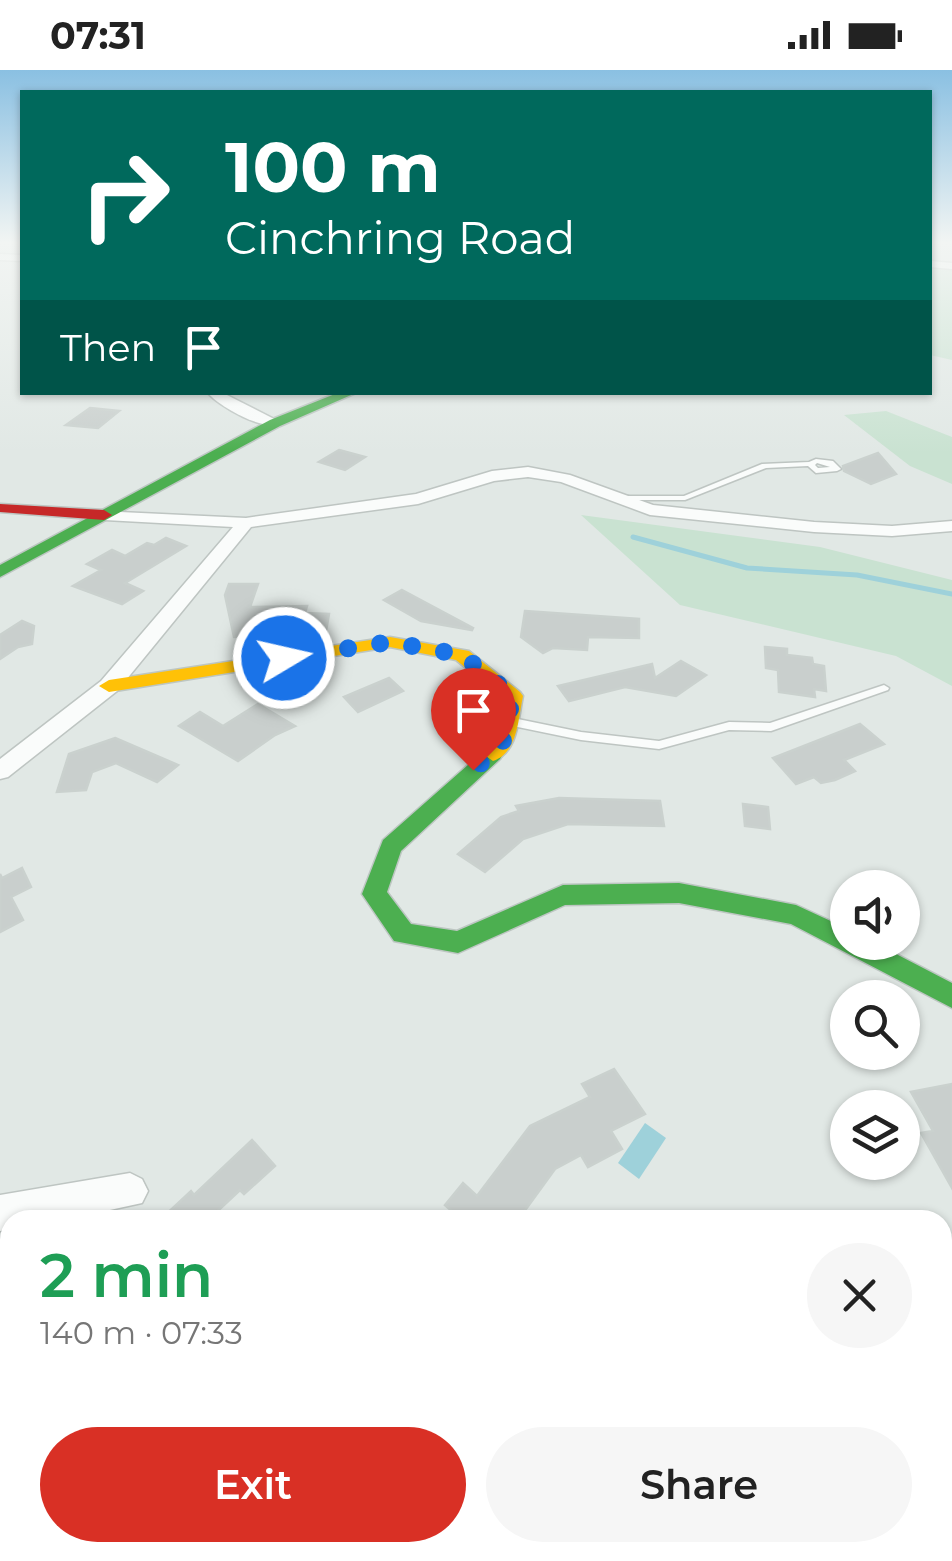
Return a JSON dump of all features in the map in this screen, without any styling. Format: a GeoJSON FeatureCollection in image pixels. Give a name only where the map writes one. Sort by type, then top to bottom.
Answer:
{"type":"FeatureCollection","features":[{"type":"Feature","properties":{"kind":"street"},"geometry":{"type":"LineString","coordinates":[[216,395],[275,423]]}},
{"type":"Feature","properties":{"kind":"street"},"geometry":{"type":"LineString","coordinates":[[0,572],[275,423],[345,395]]}},
{"type":"Feature","properties":{"kind":"street"},"geometry":{"type":"LineString","coordinates":[[0,508],[246,522],[418,499],[492,476],[528,472],[564,478],[650,510],[814,527],[892,531],[952,526]]}},
{"type":"Feature","properties":{"kind":"street"},"geometry":{"type":"LineString","coordinates":[[0,771],[109,686],[246,522]]}},
{"type":"Feature","properties":{"kind":"street"},"geometry":{"type":"LineString","coordinates":[[109,686],[390,642],[462,655],[513,696],[508,721],[502,745],[391,846],[374,894],[403,933],[458,942],[564,895],[679,893],[796,915],[952,996]]}},
{"type":"Feature","properties":{"kind":"street"},"geometry":{"type":"LineString","coordinates":[[18,1210],[130,1191]]}},
{"type":"Feature","properties":{"kind":"lane"},"geometry":{"type":"LineString","coordinates":[[612,498],[685,498],[766,466],[810,464]]}},
{"type":"Feature","properties":{"kind":"lane"},"geometry":{"type":"LineString","coordinates":[[508,721],[659,746],[729,726],[771,727],[884,688]]}},
{"type":"Feature","properties":{"kind":"green space"},"geometry":{"type":"Polygon","coordinates":[[[932,314],[952,314],[952,360],[932,355],[932,314]]]}},
{"type":"Feature","properties":{"kind":"green space"},"geometry":{"type":"Polygon","coordinates":[[[886,411],[952,437],[952,484],[910,466],[844,415],[886,411]]]}},
{"type":"Feature","properties":{"kind":"green space"},"geometry":{"type":"Polygon","coordinates":[[[581,515],[820,547],[952,580],[952,686],[896,656],[680,605],[581,515]]]}},
{"type":"Feature","properties":{"kind":"water"},"geometry":{"type":"Polygon","coordinates":[[[645,1123],[666,1138],[639,1179],[618,1163],[645,1123]]]}},
{"type":"Feature","properties":{"kind":"building"},"geometry":{"type":"Polygon","coordinates":[[[90,408],[119,411],[98,428],[66,425],[90,408]]]}},
{"type":"Feature","properties":{"kind":"building"},"geometry":{"type":"Polygon","coordinates":[[[339,450],[365,457],[345,470],[319,462],[339,450]]]}},
{"type":"Feature","properties":{"kind":"building"},"geometry":{"type":"Polygon","coordinates":[[[878,453],[896,474],[871,484],[844,471],[843,466],[878,453]]]}},
{"type":"Feature","properties":{"kind":"building"},"geometry":{"type":"Polygon","coordinates":[[[166,538],[186,546],[125,583],[143,591],[122,604],[73,586],[101,570],[87,564],[112,550],[125,556],[147,543],[154,545],[166,538]]]}},
{"type":"Feature","properties":{"kind":"building"},"geometry":{"type":"Polygon","coordinates":[[[229,584],[258,584],[250,607],[307,606],[305,613],[329,614],[326,631],[234,637],[225,595],[229,584]]]}},
{"type":"Feature","properties":{"kind":"building"},"geometry":{"type":"Polygon","coordinates":[[[402,590],[472,630],[421,621],[384,600],[402,590]]]}},
{"type":"Feature","properties":{"kind":"building"},"geometry":{"type":"Polygon","coordinates":[[[525,611],[639,619],[639,638],[588,637],[587,650],[553,648],[543,653],[521,637],[525,611]]]}},
{"type":"Feature","properties":{"kind":"building"},"geometry":{"type":"Polygon","coordinates":[[[22,621],[34,626],[32,644],[18,647],[0,659],[0,635],[22,621]]]}},
{"type":"Feature","properties":{"kind":"building"},"geometry":{"type":"Polygon","coordinates":[[[765,647],[787,649],[787,655],[812,658],[813,664],[824,666],[826,691],[814,689],[815,697],[779,692],[778,670],[766,668],[765,647]]]}},
{"type":"Feature","properties":{"kind":"building"},"geometry":{"type":"Polygon","coordinates":[[[681,661],[706,675],[676,696],[625,687],[569,701],[558,686],[652,664],[655,678],[681,661]]]}},
{"type":"Feature","properties":{"kind":"building"},"geometry":{"type":"Polygon","coordinates":[[[389,678],[403,691],[358,712],[344,697],[389,678]]]}},
{"type":"Feature","properties":{"kind":"building"},"geometry":{"type":"Polygon","coordinates":[[[258,704],[295,726],[238,761],[179,726],[200,712],[223,726],[258,704]]]}},
{"type":"Feature","properties":{"kind":"building"},"geometry":{"type":"Polygon","coordinates":[[[860,724],[884,744],[844,760],[855,771],[835,780],[821,783],[814,777],[796,784],[773,758],[860,724]]]}},
{"type":"Feature","properties":{"kind":"building"},"geometry":{"type":"Polygon","coordinates":[[[115,738],[178,765],[157,782],[116,763],[92,772],[86,790],[57,792],[69,754],[115,738]]]}},
{"type":"Feature","properties":{"kind":"building"},"geometry":{"type":"Polygon","coordinates":[[[559,798],[660,801],[664,826],[568,824],[523,839],[485,872],[458,854],[501,817],[519,811],[516,806],[559,798]]]}},
{"type":"Feature","properties":{"kind":"building"},"geometry":{"type":"Polygon","coordinates":[[[743,804],[768,807],[770,829],[745,826],[743,804]]]}},
{"type":"Feature","properties":{"kind":"building"},"geometry":{"type":"Polygon","coordinates":[[[22,868],[31,887],[11,897],[23,920],[0,932],[0,874],[2,878],[22,868]]]}},
{"type":"Feature","properties":{"kind":"building"},"geometry":{"type":"Polygon","coordinates":[[[614,1069],[645,1114],[611,1131],[622,1149],[588,1167],[581,1155],[555,1169],[525,1210],[451,1210],[445,1205],[463,1183],[477,1196],[530,1126],[590,1097],[582,1084],[614,1069]]]}},
{"type":"Feature","properties":{"kind":"building"},"geometry":{"type":"Polygon","coordinates":[[[952,1084],[952,1188],[921,1133],[933,1131],[920,1108],[920,1090],[952,1084]]]}},
{"type":"Feature","properties":{"kind":"building"},"geometry":{"type":"Polygon","coordinates":[[[252,1140],[275,1166],[219,1210],[171,1210],[191,1191],[194,1195],[252,1140]]]}},
{"type":"Feature","properties":{"kind":"waterway"},"geometry":{"type":"LineString","coordinates":[[633,537],[747,568],[857,575],[952,594]]}},
{"type":"Feature","properties":{"kind":"traffic: fast"},"geometry":{"type":"LineString","coordinates":[[0,572],[275,423],[345,395]]}},
{"type":"Feature","properties":{"kind":"traffic: fast"},"geometry":{"type":"LineString","coordinates":[[493,754],[391,846],[374,894],[403,933],[458,942],[563,895],[679,893],[796,915],[952,996]]}},
{"type":"Feature","properties":{"kind":"traffic: slow"},"geometry":{"type":"LineString","coordinates":[[109,686],[390,642],[462,655],[513,696],[502,745],[493,754]]}},
{"type":"Feature","properties":{"kind":"traffic: jam"},"geometry":{"type":"LineString","coordinates":[[0,508],[104,515]]}},
{"type":"Feature","properties":{"kind":"route"},"geometry":{"type":"LineString","coordinates":[[284,658],[390,642],[462,655],[513,696],[502,745],[473,770]]}}]}
